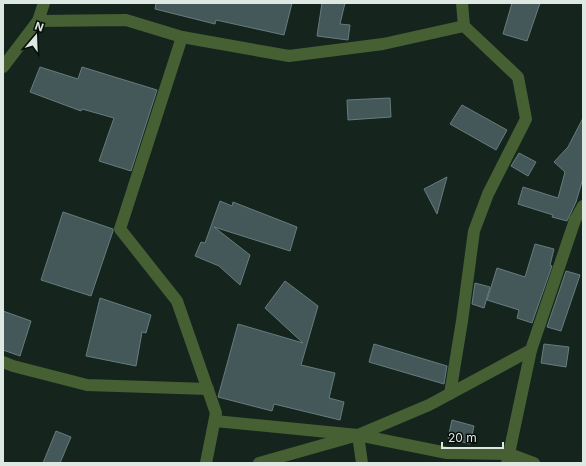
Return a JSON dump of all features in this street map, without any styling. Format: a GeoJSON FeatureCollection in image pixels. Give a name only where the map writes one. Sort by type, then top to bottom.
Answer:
{"type":"FeatureCollection","features":[{"type":"Feature","properties":{"kind":"street"},"geometry":{"type":"LineString","coordinates":[[3,67],[38,21],[44,3]]}},
{"type":"Feature","properties":{"kind":"street"},"geometry":{"type":"LineString","coordinates":[[450,394],[462,321],[474,231],[488,194],[526,119],[518,77],[464,26],[462,3]]}},
{"type":"Feature","properties":{"kind":"street"},"geometry":{"type":"LineString","coordinates":[[38,21],[126,20],[182,37],[289,56],[383,44],[464,26]]}},
{"type":"Feature","properties":{"kind":"street"},"geometry":{"type":"LineString","coordinates":[[182,37],[120,229],[177,301],[216,413],[206,463]]}},
{"type":"Feature","properties":{"kind":"street"},"geometry":{"type":"LineString","coordinates":[[508,459],[531,350],[575,220],[583,206]]}},
{"type":"Feature","properties":{"kind":"street"},"geometry":{"type":"LineString","coordinates":[[259,463],[295,458],[358,435],[429,405],[531,350]]}},
{"type":"Feature","properties":{"kind":"street"},"geometry":{"type":"LineString","coordinates":[[3,362],[13,366],[87,385],[208,389]]}},
{"type":"Feature","properties":{"kind":"street"},"geometry":{"type":"LineString","coordinates":[[215,421],[358,435],[447,453],[534,463]]}},
{"type":"Feature","properties":{"kind":"street"},"geometry":{"type":"LineString","coordinates":[[358,435],[362,463]]}},
{"type":"Feature","properties":{"kind":"building"},"geometry":{"type":"Polygon","coordinates":[[[156,3],[292,3],[284,35],[216,20],[215,24],[155,9],[156,3]]]}},
{"type":"Feature","properties":{"kind":"building"},"geometry":{"type":"Polygon","coordinates":[[[322,3],[345,3],[340,24],[350,25],[348,40],[317,36],[322,3]]]}},
{"type":"Feature","properties":{"kind":"building"},"geometry":{"type":"Polygon","coordinates":[[[512,3],[540,3],[527,41],[503,34],[512,3]]]}},
{"type":"Feature","properties":{"kind":"building"},"geometry":{"type":"Polygon","coordinates":[[[40,67],[78,79],[82,67],[157,90],[131,171],[99,161],[114,118],[82,109],[81,111],[30,92],[40,67]]]}},
{"type":"Feature","properties":{"kind":"building"},"geometry":{"type":"Polygon","coordinates":[[[390,98],[391,117],[348,120],[347,100],[390,98]]]}},
{"type":"Feature","properties":{"kind":"building"},"geometry":{"type":"Polygon","coordinates":[[[462,105],[507,130],[496,150],[450,124],[462,105]]]}},
{"type":"Feature","properties":{"kind":"building"},"geometry":{"type":"Polygon","coordinates":[[[583,118],[583,178],[576,202],[567,221],[518,204],[523,187],[558,198],[565,172],[554,162],[568,147],[583,118]]]}},
{"type":"Feature","properties":{"kind":"building"},"geometry":{"type":"Polygon","coordinates":[[[519,153],[536,162],[528,176],[511,166],[519,153]]]}},
{"type":"Feature","properties":{"kind":"building"},"geometry":{"type":"Polygon","coordinates":[[[447,177],[437,214],[424,189],[447,177]]]}},
{"type":"Feature","properties":{"kind":"building"},"geometry":{"type":"Polygon","coordinates":[[[220,201],[232,206],[233,202],[297,227],[290,251],[214,227],[250,255],[240,285],[219,266],[195,256],[201,242],[205,243],[220,201]]]}},
{"type":"Feature","properties":{"kind":"building"},"geometry":{"type":"Polygon","coordinates":[[[63,212],[113,229],[91,296],[41,280],[63,212]]]}},
{"type":"Feature","properties":{"kind":"building"},"geometry":{"type":"Polygon","coordinates":[[[535,244],[554,249],[550,265],[552,266],[532,323],[517,318],[519,310],[487,300],[497,268],[525,277],[535,244]]]}},
{"type":"Feature","properties":{"kind":"building"},"geometry":{"type":"Polygon","coordinates":[[[566,271],[580,275],[561,331],[547,327],[566,271]]]}},
{"type":"Feature","properties":{"kind":"building"},"geometry":{"type":"Polygon","coordinates":[[[285,281],[318,306],[301,365],[335,373],[329,398],[344,402],[340,420],[274,404],[272,411],[218,397],[238,324],[303,343],[265,308],[285,281]]]}},
{"type":"Feature","properties":{"kind":"building"},"geometry":{"type":"Polygon","coordinates":[[[475,283],[490,287],[484,308],[472,304],[475,283]]]}},
{"type":"Feature","properties":{"kind":"building"},"geometry":{"type":"Polygon","coordinates":[[[100,298],[151,315],[146,333],[142,332],[136,366],[86,356],[100,298]]]}},
{"type":"Feature","properties":{"kind":"building"},"geometry":{"type":"Polygon","coordinates":[[[3,311],[31,321],[20,356],[3,350],[3,311]]]}},
{"type":"Feature","properties":{"kind":"building"},"geometry":{"type":"Polygon","coordinates":[[[374,344],[447,366],[444,384],[369,362],[374,344]]]}},
{"type":"Feature","properties":{"kind":"building"},"geometry":{"type":"Polygon","coordinates":[[[544,344],[569,347],[566,367],[541,363],[544,344]]]}},
{"type":"Feature","properties":{"kind":"building"},"geometry":{"type":"Polygon","coordinates":[[[452,420],[474,426],[470,444],[448,438],[452,420]]]}},
{"type":"Feature","properties":{"kind":"building"},"geometry":{"type":"Polygon","coordinates":[[[56,431],[71,437],[60,463],[43,463],[56,431]]]}}]}
